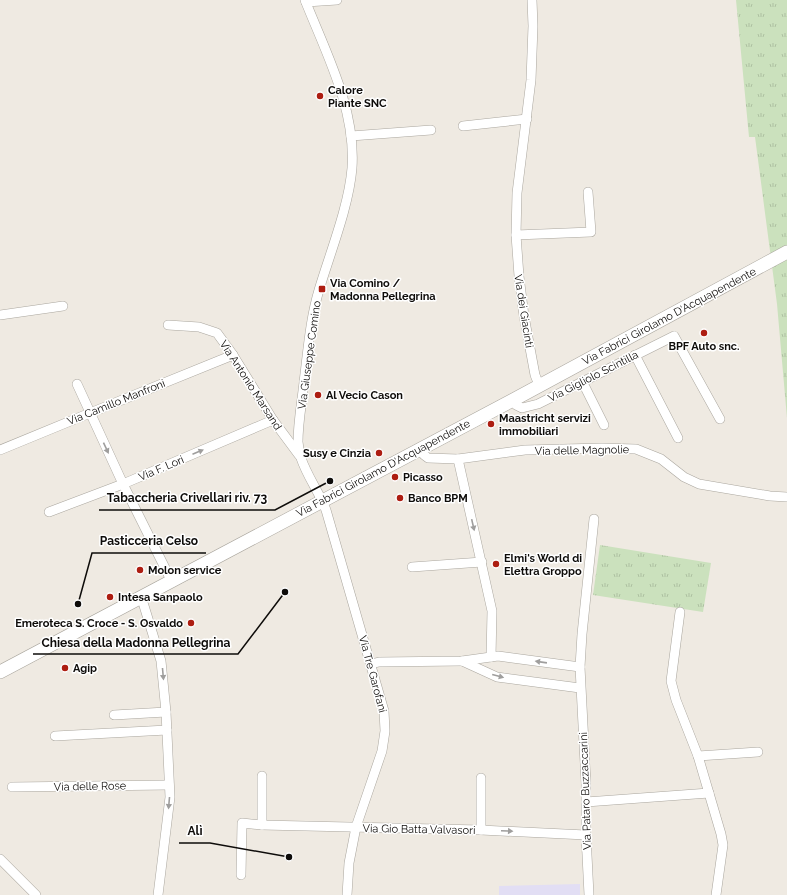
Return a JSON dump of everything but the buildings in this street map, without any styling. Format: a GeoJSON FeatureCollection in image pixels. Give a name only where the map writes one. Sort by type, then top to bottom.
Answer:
{"type":"FeatureCollection","features":[{"type":"Feature","properties":{"kind":"main road","name":"Via Fabrici Girolamo D'Acquapendente"},"geometry":{"type":"LineString","coordinates":[[0,672],[513,400],[787,252]]}},
{"type":"Feature","properties":{"kind":"street"},"geometry":{"type":"LineString","coordinates":[[306,1],[337,0]]}},
{"type":"Feature","properties":{"kind":"street","name":"Via dei Giacinti"},"geometry":{"type":"LineString","coordinates":[[532,0],[533,26],[531,76],[517,193],[516,235],[524,316],[535,375],[539,385]]}},
{"type":"Feature","properties":{"kind":"street","name":"Via Giuseppe Comino"},"geometry":{"type":"LineString","coordinates":[[306,1],[329,57],[344,105],[351,136],[352,168],[346,202],[318,291],[310,331],[298,434],[301,457],[322,501]]}},
{"type":"Feature","properties":{"kind":"street"},"geometry":{"type":"LineString","coordinates":[[463,126],[527,119]]}},
{"type":"Feature","properties":{"kind":"street"},"geometry":{"type":"LineString","coordinates":[[351,136],[430,130]]}},
{"type":"Feature","properties":{"kind":"street"},"geometry":{"type":"LineString","coordinates":[[516,235],[591,232],[588,192]]}},
{"type":"Feature","properties":{"kind":"street"},"geometry":{"type":"LineString","coordinates":[[0,315],[62,306]]}},
{"type":"Feature","properties":{"kind":"street","name":"Via Antonio Marsand"},"geometry":{"type":"LineString","coordinates":[[168,325],[199,327],[217,333],[233,355],[273,420],[301,457]]}},
{"type":"Feature","properties":{"kind":"street","name":"Via Gigliolo Scintilla"},"geometry":{"type":"LineString","coordinates":[[513,400],[522,408],[538,404],[674,336],[720,419]]}},
{"type":"Feature","properties":{"kind":"street","name":"Via Camillo Manfroni"},"geometry":{"type":"LineString","coordinates":[[0,450],[233,355]]}},
{"type":"Feature","properties":{"kind":"street"},"geometry":{"type":"LineString","coordinates":[[635,355],[678,438]]}},
{"type":"Feature","properties":{"kind":"street"},"geometry":{"type":"LineString","coordinates":[[582,381],[604,425]]}},
{"type":"Feature","properties":{"kind":"street"},"geometry":{"type":"LineString","coordinates":[[76,384],[123,484],[171,580]]}},
{"type":"Feature","properties":{"kind":"street","name":"Via F. Lori"},"geometry":{"type":"LineString","coordinates":[[48,512],[123,484],[273,420]]}},
{"type":"Feature","properties":{"kind":"street","name":"Via delle Magnolie"},"geometry":{"type":"LineString","coordinates":[[420,449],[428,458],[458,459],[525,450],[602,448],[636,449],[661,458],[684,477],[699,484],[770,496],[787,497]]}},
{"type":"Feature","properties":{"kind":"street"},"geometry":{"type":"LineString","coordinates":[[458,459],[492,611],[491,657]]}},
{"type":"Feature","properties":{"kind":"street","name":"Via Tre Garofani"},"geometry":{"type":"LineString","coordinates":[[322,501],[384,711],[385,731],[382,751],[356,827],[349,863],[347,895]]}},
{"type":"Feature","properties":{"kind":"street","name":"Via Pataro Buzzaccarini"},"geometry":{"type":"LineString","coordinates":[[589,895],[580,667],[594,519]]}},
{"type":"Feature","properties":{"kind":"street"},"geometry":{"type":"LineString","coordinates":[[412,567],[482,562]]}},
{"type":"Feature","properties":{"kind":"street"},"geometry":{"type":"LineString","coordinates":[[141,596],[162,661],[166,712],[170,797],[158,895]]}},
{"type":"Feature","properties":{"kind":"street"},"geometry":{"type":"LineString","coordinates":[[680,612],[671,681],[676,700],[698,756],[721,834],[723,845],[717,895]]}},
{"type":"Feature","properties":{"kind":"street"},"geometry":{"type":"LineString","coordinates":[[371,664],[379,662],[462,661],[498,656],[580,667]]}},
{"type":"Feature","properties":{"kind":"street"},"geometry":{"type":"LineString","coordinates":[[462,661],[497,677],[580,688]]}},
{"type":"Feature","properties":{"kind":"street"},"geometry":{"type":"LineString","coordinates":[[114,715],[166,712]]}},
{"type":"Feature","properties":{"kind":"street"},"geometry":{"type":"LineString","coordinates":[[55,736],[166,730]]}},
{"type":"Feature","properties":{"kind":"street"},"geometry":{"type":"LineString","coordinates":[[698,756],[758,752]]}},
{"type":"Feature","properties":{"kind":"street"},"geometry":{"type":"LineString","coordinates":[[262,776],[262,825]]}},
{"type":"Feature","properties":{"kind":"street","name":"Via Gio Batta Valvasori"},"geometry":{"type":"LineString","coordinates":[[481,778],[481,830]]}},
{"type":"Feature","properties":{"kind":"street","name":"Via delle Rose"},"geometry":{"type":"LineString","coordinates":[[12,787],[169,785]]}},
{"type":"Feature","properties":{"kind":"street"},"geometry":{"type":"LineString","coordinates":[[586,802],[709,793]]}},
{"type":"Feature","properties":{"kind":"street","name":"Via Gio Batta Valvasori"},"geometry":{"type":"LineString","coordinates":[[241,875],[242,823],[262,825],[481,830],[586,835]]}},
{"type":"Feature","properties":{"kind":"street"},"geometry":{"type":"LineString","coordinates":[[0,859],[36,895]]}},
{"type":"Feature","properties":{"kind":"shaded area"},"geometry":{"type":"Polygon","coordinates":[[[580,884],[580,895],[499,895],[499,886],[580,884]]]}},
{"type":"Feature","properties":{"kind":"green space"},"geometry":{"type":"Polygon","coordinates":[[[736,0],[787,0],[787,418],[777,304],[755,137],[749,137],[736,0]]]}},
{"type":"Feature","properties":{"kind":"green space"},"geometry":{"type":"Polygon","coordinates":[[[600,545],[711,563],[703,612],[593,595],[600,545]]]}},
{"type":"Feature","properties":{"kind":"place","name":"Calore Piante SNC"},"geometry":{"type":"Point","coordinates":[320,96]}},
{"type":"Feature","properties":{"kind":"place","name":"Via Comino / Madonna Pellegrina"},"geometry":{"type":"Point","coordinates":[322,289]}},
{"type":"Feature","properties":{"kind":"place","name":"BPF Auto snc."},"geometry":{"type":"Point","coordinates":[704,333]}},
{"type":"Feature","properties":{"kind":"place","name":"Al Vecio Cason"},"geometry":{"type":"Point","coordinates":[318,395]}},
{"type":"Feature","properties":{"kind":"place","name":"Maastricht servizi immobiliari"},"geometry":{"type":"Point","coordinates":[491,424]}},
{"type":"Feature","properties":{"kind":"place","name":"Susy e Cinzia"},"geometry":{"type":"Point","coordinates":[379,453]}},
{"type":"Feature","properties":{"kind":"place","name":"Picasso"},"geometry":{"type":"Point","coordinates":[395,477]}},
{"type":"Feature","properties":{"kind":"place","name":"Tabaccheria Crivellari riv. 73"},"geometry":{"type":"Point","coordinates":[330,481]}},
{"type":"Feature","properties":{"kind":"place","name":"Banco BPM"},"geometry":{"type":"Point","coordinates":[400,498]}},
{"type":"Feature","properties":{"kind":"place","name":"Elmi's World di Elettra Groppo"},"geometry":{"type":"Point","coordinates":[496,564]}},
{"type":"Feature","properties":{"kind":"place","name":"Molon service"},"geometry":{"type":"Point","coordinates":[140,570]}},
{"type":"Feature","properties":{"kind":"place","name":"Chiesa della Madonna Pellegrina"},"geometry":{"type":"Point","coordinates":[285,592]}},
{"type":"Feature","properties":{"kind":"place","name":"Intesa Sanpaolo"},"geometry":{"type":"Point","coordinates":[110,597]}},
{"type":"Feature","properties":{"kind":"place","name":"Pasticceria Celso"},"geometry":{"type":"Point","coordinates":[78,604]}},
{"type":"Feature","properties":{"kind":"place","name":"Emeroteca S. Croce - S. Osvaldo"},"geometry":{"type":"Point","coordinates":[191,623]}},
{"type":"Feature","properties":{"kind":"place","name":"Agip"},"geometry":{"type":"Point","coordinates":[65,668]}},
{"type":"Feature","properties":{"kind":"place","name":"Alì"},"geometry":{"type":"Point","coordinates":[289,857]}}]}
